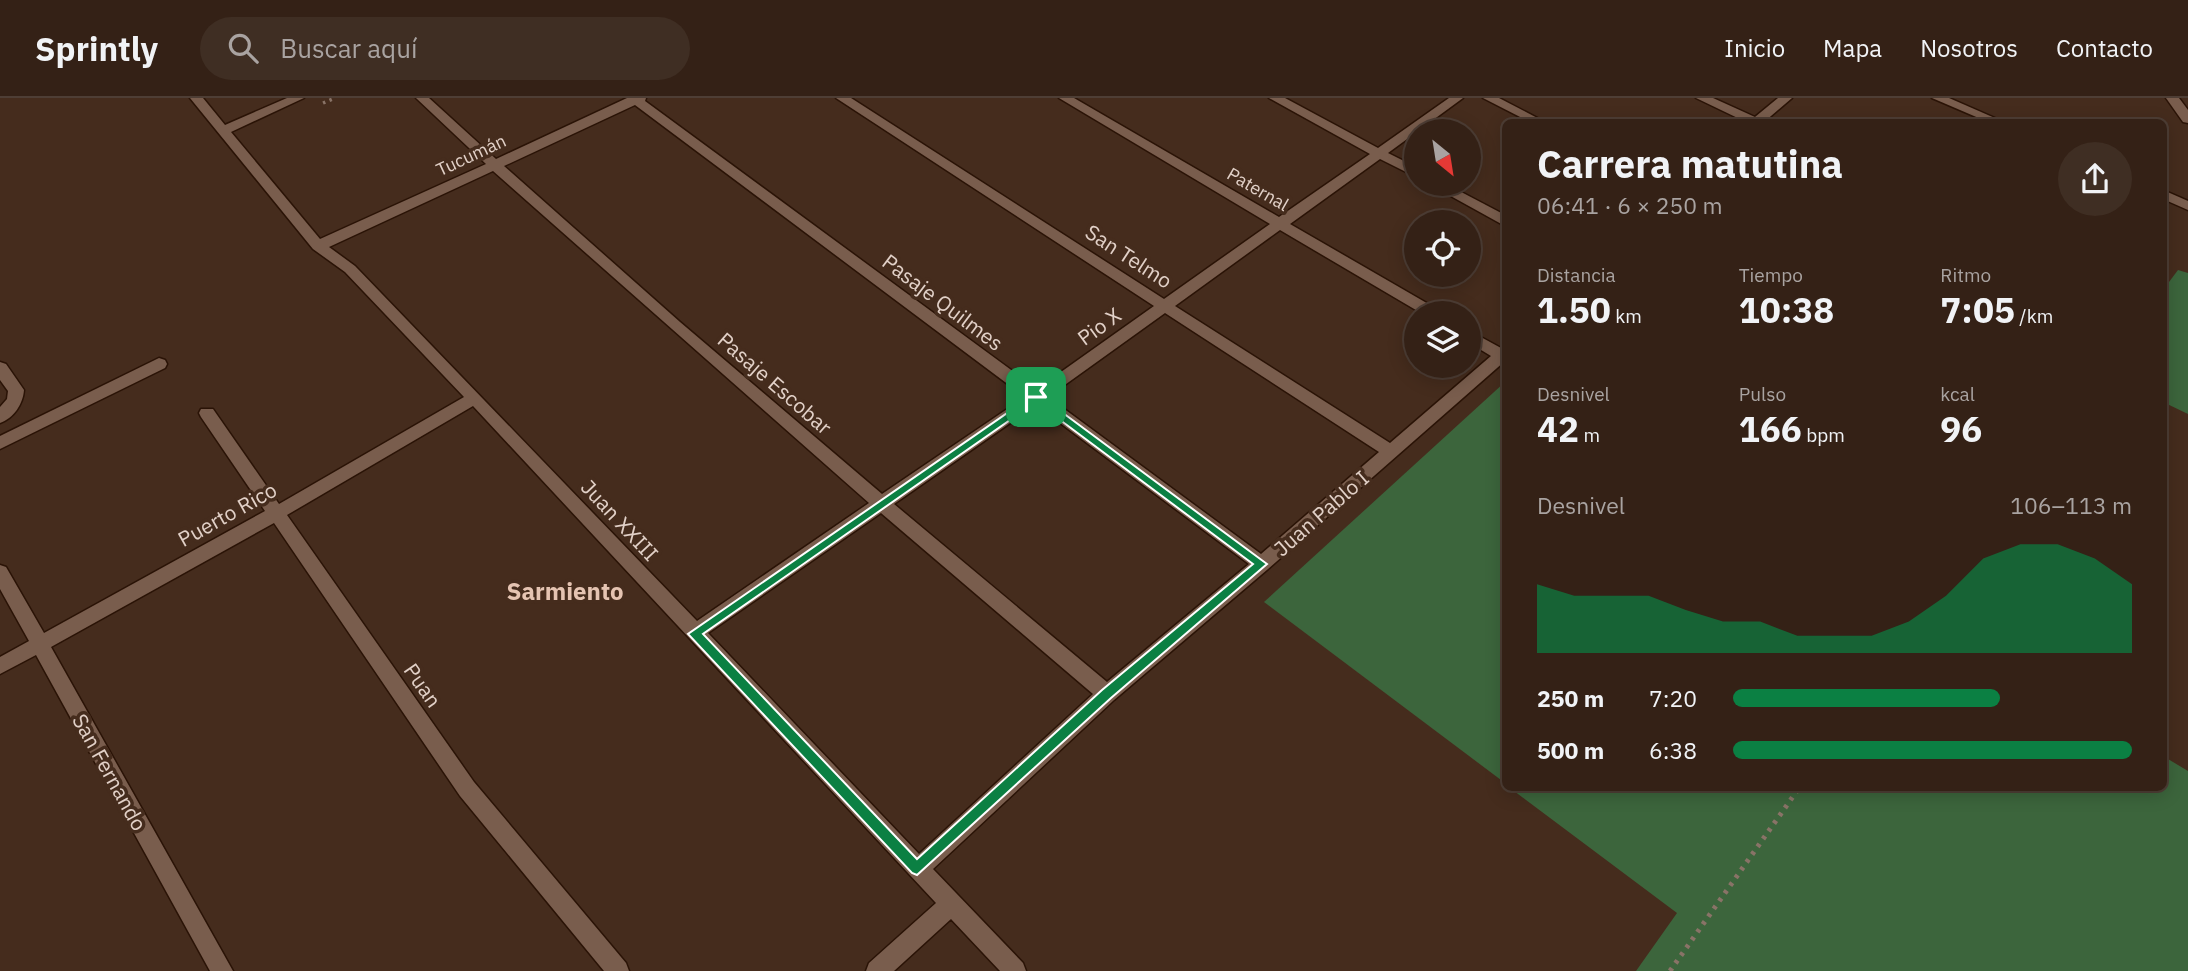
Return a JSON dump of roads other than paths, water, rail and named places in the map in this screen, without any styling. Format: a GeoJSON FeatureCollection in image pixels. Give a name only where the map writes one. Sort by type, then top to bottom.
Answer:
{"type":"FeatureCollection","features":[{"type":"Feature","properties":{"kind":"street","name":"Juan XXIII"},"geometry":{"type":"LineString","coordinates":[[195,98],[318,246],[350,269],[475,398],[694,634],[1015,971]]}},
{"type":"Feature","properties":{"kind":"street"},"geometry":{"type":"LineString","coordinates":[[224,130],[298,98]]}},
{"type":"Feature","properties":{"kind":"street","name":"Pasaje Escobar"},"geometry":{"type":"LineString","coordinates":[[422,98],[495,166],[881,504],[1107,694]]}},
{"type":"Feature","properties":{"kind":"street","name":"San Telmo"},"geometry":{"type":"LineString","coordinates":[[842,98],[1391,452]]}},
{"type":"Feature","properties":{"kind":"street","name":"Paternal"},"geometry":{"type":"LineString","coordinates":[[1065,98],[1412,301]]}},
{"type":"Feature","properties":{"kind":"street"},"geometry":{"type":"LineString","coordinates":[[1276,98],[1404,167]]}},
{"type":"Feature","properties":{"kind":"street","name":"Pio X"},"geometry":{"type":"LineString","coordinates":[[694,634],[1036,397],[1457,98]]}},
{"type":"Feature","properties":{"kind":"street"},"geometry":{"type":"LineString","coordinates":[[1489,98],[1533,119]]}},
{"type":"Feature","properties":{"kind":"street"},"geometry":{"type":"LineString","coordinates":[[1702,98],[1750,119]]}},
{"type":"Feature","properties":{"kind":"street"},"geometry":{"type":"LineString","coordinates":[[1761,119],[1786,98]]}},
{"type":"Feature","properties":{"kind":"street"},"geometry":{"type":"LineString","coordinates":[[1938,98],[1990,119]]}},
{"type":"Feature","properties":{"kind":"street","name":"Tucumán"},"geometry":{"type":"LineString","coordinates":[[318,246],[636,99]]}},
{"type":"Feature","properties":{"kind":"street","name":"Pasaje Quilmes"},"geometry":{"type":"LineString","coordinates":[[636,99],[1262,564]]}},
{"type":"Feature","properties":{"kind":"street"},"geometry":{"type":"LineString","coordinates":[[2179,103],[2188,119]]}},
{"type":"Feature","properties":{"kind":"street"},"geometry":{"type":"LineString","coordinates":[[1458,196],[1502,219]]}},
{"type":"Feature","properties":{"kind":"street"},"geometry":{"type":"LineString","coordinates":[[2167,196],[2184,205],[2188,219]]}},
{"type":"Feature","properties":{"kind":"street"},"geometry":{"type":"LineString","coordinates":[[1481,342],[1502,352]]}},
{"type":"Feature","properties":{"kind":"street","name":"Juan Pablo I"},"geometry":{"type":"LineString","coordinates":[[917,869],[1107,694],[1262,564],[1502,354]]}},
{"type":"Feature","properties":{"kind":"street"},"geometry":{"type":"LineString","coordinates":[[0,443],[159,364]]}},
{"type":"Feature","properties":{"kind":"street"},"geometry":{"type":"LineString","coordinates":[[0,368],[16,390],[15,401],[0,417]]}},
{"type":"Feature","properties":{"kind":"street","name":"Puerto Rico"},"geometry":{"type":"LineString","coordinates":[[0,666],[277,513],[475,398]]}},
{"type":"Feature","properties":{"kind":"street","name":"Puan"},"geometry":{"type":"LineString","coordinates":[[207,413],[467,789],[618,971]]}},
{"type":"Feature","properties":{"kind":"street","name":"San Fernando"},"geometry":{"type":"LineString","coordinates":[[0,572],[222,971]]}},
{"type":"Feature","properties":{"kind":"street"},"geometry":{"type":"LineString","coordinates":[[877,971],[951,904]]}},
{"type":"Feature","properties":{"kind":"district","name":"Sarmiento"},"geometry":{"type":"Point","coordinates":[565,591]}}]}
